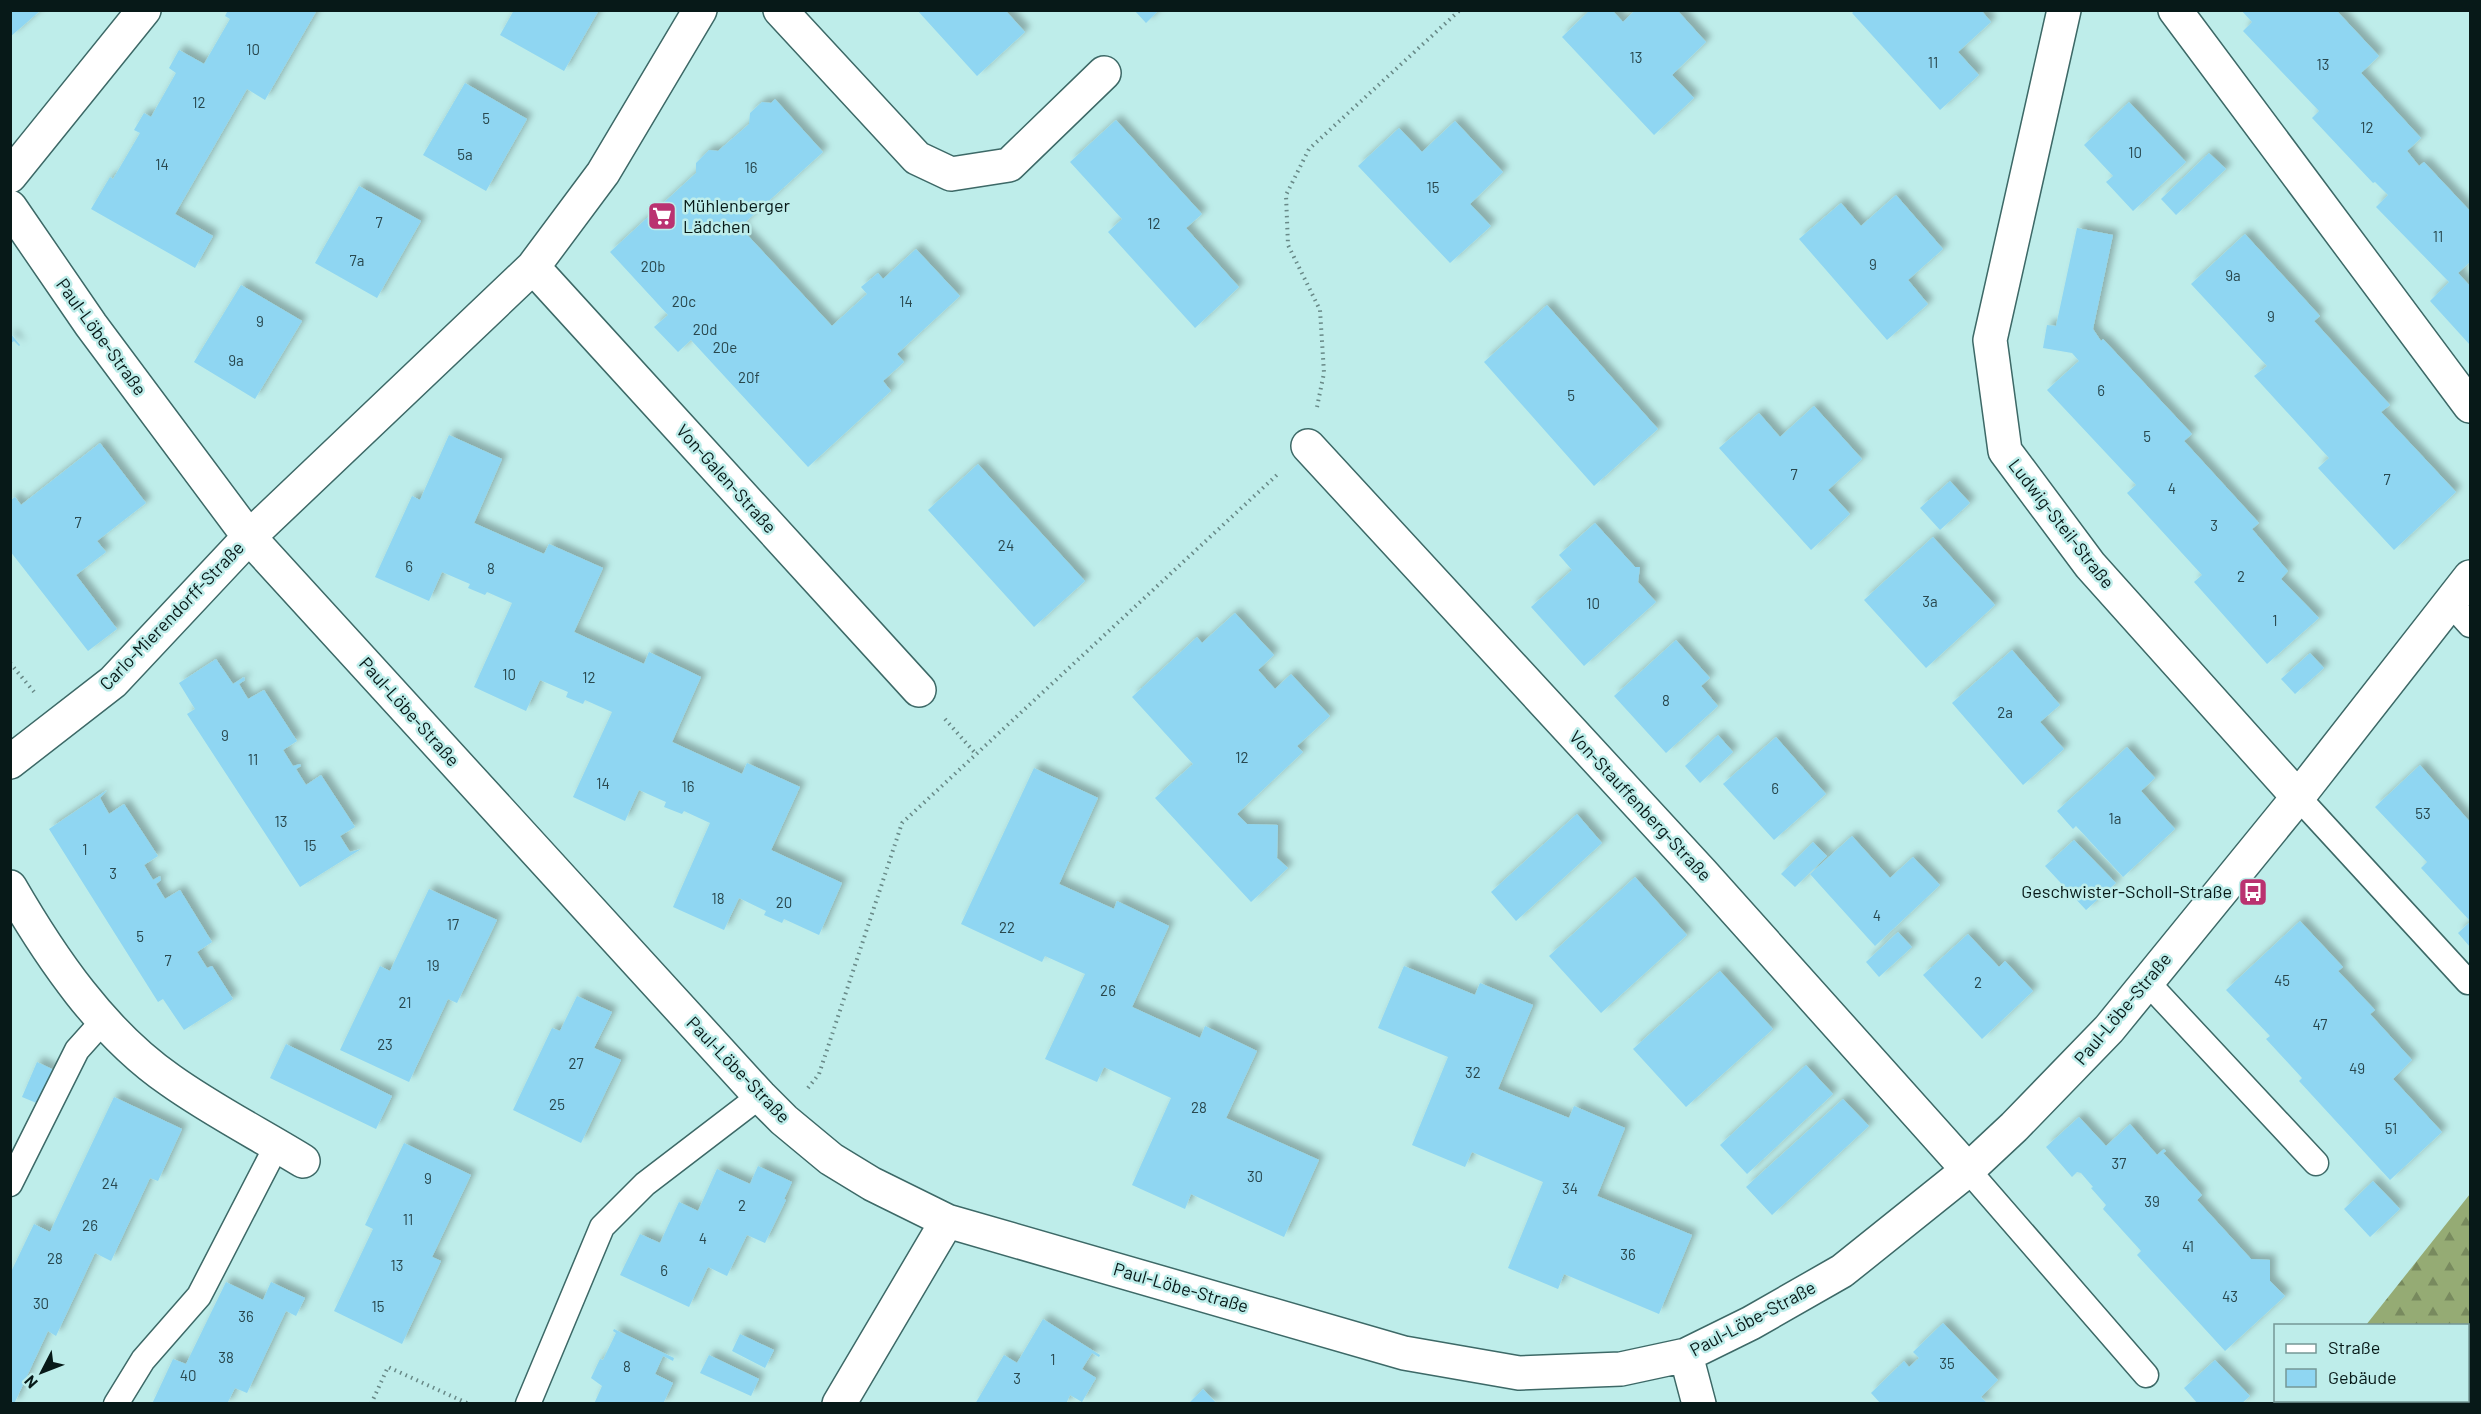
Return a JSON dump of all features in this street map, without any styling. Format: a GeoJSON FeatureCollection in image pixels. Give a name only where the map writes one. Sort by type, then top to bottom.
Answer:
{"type":"FeatureCollection","features":[{"type":"Feature","properties":{"kind":"street"},"geometry":{"type":"LineString","coordinates":[[10,176],[144,10]]}},
{"type":"Feature","properties":{"kind":"street"},"geometry":{"type":"LineString","coordinates":[[249,537],[533,267],[603,173],[700,10]]}},
{"type":"Feature","properties":{"kind":"street"},"geometry":{"type":"LineString","coordinates":[[780,10],[917,158],[951,174],[1009,165],[1104,73]]}},
{"type":"Feature","properties":{"kind":"street","name":"Ludwig-Steil-Straße"},"geometry":{"type":"LineString","coordinates":[[2064,10],[1990,340],[2005,451],[2090,565],[2298,796]]}},
{"type":"Feature","properties":{"kind":"street"},"geometry":{"type":"LineString","coordinates":[[2175,10],[2470,406]]}},
{"type":"Feature","properties":{"kind":"street","name":"Paul-Löbe-Straße"},"geometry":{"type":"LineString","coordinates":[[10,207],[91,325],[249,537],[760,1096],[784,1120],[831,1159],[872,1184],[947,1221],[1415,1355],[1519,1373],[1621,1369],[1686,1355],[1751,1323],[1842,1271],[1968,1170],[2065,1077],[2109,1029],[2298,796],[2461,614],[2470,577]]}},
{"type":"Feature","properties":{"kind":"street","name":"Von-Galen-Straße"},"geometry":{"type":"LineString","coordinates":[[533,267],[919,690]]}},
{"type":"Feature","properties":{"kind":"street","name":"Von-Stauffenberg-Straße"},"geometry":{"type":"LineString","coordinates":[[1308,446],[1702,873],[1968,1170]]}},
{"type":"Feature","properties":{"kind":"street","name":"Carlo-Mierendorff-Straße"},"geometry":{"type":"LineString","coordinates":[[10,762],[114,682],[249,537]]}},
{"type":"Feature","properties":{"kind":"street"},"geometry":{"type":"LineString","coordinates":[[10,887],[59,964],[103,1021],[169,1080],[290,1153]]}},
{"type":"Feature","properties":{"kind":"street"},"geometry":{"type":"LineString","coordinates":[[839,1404],[947,1221]]}},
{"type":"Feature","properties":{"kind":"street"},"geometry":{"type":"LineString","coordinates":[[1686,1355],[1700,1404]]}},
{"type":"Feature","properties":{"kind":"lane"},"geometry":{"type":"LineString","coordinates":[[2298,796],[2468,982]]}},
{"type":"Feature","properties":{"kind":"lane"},"geometry":{"type":"LineString","coordinates":[[2146,982],[2316,1163]]}},
{"type":"Feature","properties":{"kind":"lane"},"geometry":{"type":"LineString","coordinates":[[10,1184],[77,1050],[103,1021]]}},
{"type":"Feature","properties":{"kind":"lane"},"geometry":{"type":"LineString","coordinates":[[528,1404],[602,1227],[645,1184],[760,1096]]}},
{"type":"Feature","properties":{"kind":"lane"},"geometry":{"type":"LineString","coordinates":[[116,1404],[143,1360],[199,1296],[290,1153]]}},
{"type":"Feature","properties":{"kind":"lane"},"geometry":{"type":"LineString","coordinates":[[1968,1170],[2146,1375]]}},
{"type":"Feature","properties":{"kind":"path"},"geometry":{"type":"LineString","coordinates":[[1324,373],[1320,310],[1288,245],[1286,195],[1309,149],[1460,10]]}},
{"type":"Feature","properties":{"kind":"path"},"geometry":{"type":"LineString","coordinates":[[784,1120],[819,1074],[902,823],[1308,446]]}},
{"type":"Feature","properties":{"kind":"path"},"geometry":{"type":"LineString","coordinates":[[919,690],[976,754]]}},
{"type":"Feature","properties":{"kind":"path"},"geometry":{"type":"LineString","coordinates":[[371,1404],[388,1367],[469,1404]]}},
{"type":"Feature","properties":{"kind":"green space"},"geometry":{"type":"Polygon","coordinates":[[[2470,1194],[2470,1403],[2304,1403],[2469,1402],[2469,1324],[2367,1324],[2470,1194]]]}},
{"type":"Feature","properties":{"kind":"building"},"geometry":{"type":"Polygon","coordinates":[[[10,10],[41,10],[10,37],[10,10]]]}},
{"type":"Feature","properties":{"kind":"building"},"geometry":{"type":"Polygon","coordinates":[[[228,10],[317,10],[265,100],[247,89],[175,214],[213,236],[195,268],[91,209],[110,177],[113,179],[140,133],[134,130],[144,113],[151,117],[176,73],[169,68],[179,50],[204,64],[230,19],[225,16],[228,10]]]}},
{"type":"Feature","properties":{"kind":"building"},"geometry":{"type":"Polygon","coordinates":[[[514,10],[599,10],[564,71],[500,35],[514,10]]]}},
{"type":"Feature","properties":{"kind":"building"},"geometry":{"type":"Polygon","coordinates":[[[917,10],[1005,10],[1025,32],[977,76],[917,10]]]}},
{"type":"Feature","properties":{"kind":"building"},"geometry":{"type":"Polygon","coordinates":[[[1134,10],[1159,10],[1146,23],[1134,10]]]}},
{"type":"Feature","properties":{"kind":"building"},"geometry":{"type":"Polygon","coordinates":[[[1590,10],[1612,10],[1623,22],[1635,10],[1677,10],[1706,42],[1672,75],[1694,98],[1654,135],[1562,37],[1590,10]]]}},
{"type":"Feature","properties":{"kind":"building"},"geometry":{"type":"Polygon","coordinates":[[[1856,10],[1981,10],[1991,22],[1958,52],[1979,75],[1940,110],[1852,13],[1856,10]]]}},
{"type":"Feature","properties":{"kind":"building"},"geometry":{"type":"Polygon","coordinates":[[[2241,10],[2336,10],[2379,56],[2361,73],[2421,138],[2407,151],[2419,166],[2424,162],[2470,211],[2470,262],[2458,273],[2470,286],[2470,345],[2430,301],[2449,282],[2376,207],[2388,195],[2375,182],[2373,183],[2312,118],[2319,111],[2243,31],[2252,22],[2241,10]]]}},
{"type":"Feature","properties":{"kind":"building"},"geometry":{"type":"Polygon","coordinates":[[[465,83],[527,119],[486,191],[423,155],[465,83]]]}},
{"type":"Feature","properties":{"kind":"building"},"geometry":{"type":"Polygon","coordinates":[[[775,99],[823,152],[740,227],[832,326],[867,294],[861,287],[878,273],[883,279],[916,249],[960,296],[897,354],[904,362],[883,381],[891,391],[808,467],[691,340],[678,352],[654,327],[668,315],[610,252],[696,173],[696,163],[709,150],[718,151],[749,124],[750,113],[762,102],[771,103],[775,99]]]}},
{"type":"Feature","properties":{"kind":"building"},"geometry":{"type":"Polygon","coordinates":[[[2129,102],[2186,162],[2133,211],[2106,182],[2113,176],[2084,145],[2129,102]]]}},
{"type":"Feature","properties":{"kind":"building"},"geometry":{"type":"Polygon","coordinates":[[[1116,120],[1202,214],[1186,228],[1239,287],[1195,328],[1108,232],[1122,219],[1070,162],[1116,120]]]}},
{"type":"Feature","properties":{"kind":"building"},"geometry":{"type":"Polygon","coordinates":[[[1455,121],[1503,172],[1470,204],[1491,226],[1450,263],[1358,166],[1399,128],[1422,152],[1455,121]]]}},
{"type":"Feature","properties":{"kind":"building"},"geometry":{"type":"Polygon","coordinates":[[[2209,153],[2226,169],[2176,215],[2161,199],[2209,153]]]}},
{"type":"Feature","properties":{"kind":"building"},"geometry":{"type":"Polygon","coordinates":[[[359,186],[421,221],[377,298],[315,263],[359,186]]]}},
{"type":"Feature","properties":{"kind":"building"},"geometry":{"type":"Polygon","coordinates":[[[1896,195],[1943,249],[1908,280],[1928,304],[1887,340],[1799,239],[1841,203],[1861,226],[1896,195]]]}},
{"type":"Feature","properties":{"kind":"building"},"geometry":{"type":"Polygon","coordinates":[[[2077,228],[2113,235],[2093,329],[2101,341],[2103,339],[2192,434],[2184,441],[2259,523],[2252,529],[2288,571],[2281,579],[2319,618],[2267,664],[2194,582],[2202,575],[2127,493],[2136,485],[2047,390],[2079,361],[2072,353],[2043,348],[2047,325],[2056,326],[2077,228]]]}},
{"type":"Feature","properties":{"kind":"building"},"geometry":{"type":"Polygon","coordinates":[[[2245,234],[2320,316],[2314,321],[2390,405],[2381,412],[2456,492],[2394,550],[2318,468],[2329,458],[2254,376],[2267,366],[2191,284],[2245,234]]]}},
{"type":"Feature","properties":{"kind":"building"},"geometry":{"type":"Polygon","coordinates":[[[241,285],[302,321],[255,399],[194,362],[241,285]]]}},
{"type":"Feature","properties":{"kind":"building"},"geometry":{"type":"Polygon","coordinates":[[[1547,305],[1658,429],[1594,486],[1484,362],[1547,305]]]}},
{"type":"Feature","properties":{"kind":"building"},"geometry":{"type":"Polygon","coordinates":[[[10,333],[19,346],[14,341],[10,344],[10,333]]]}},
{"type":"Feature","properties":{"kind":"building"},"geometry":{"type":"Polygon","coordinates":[[[1814,406],[1862,459],[1828,490],[1850,514],[1811,550],[1719,448],[1759,413],[1780,437],[1814,406]]]}},
{"type":"Feature","properties":{"kind":"building"},"geometry":{"type":"Polygon","coordinates":[[[449,435],[502,459],[474,523],[544,554],[549,544],[603,568],[574,632],[644,664],[649,652],[701,677],[672,742],[742,774],[747,763],[800,787],[771,850],[842,883],[819,935],[784,919],[782,923],[764,915],[766,911],[739,898],[724,930],[673,907],[710,823],[684,811],[682,814],[664,807],[666,802],[639,790],[625,821],[573,797],[612,712],[585,700],[583,704],[566,697],[568,692],[540,680],[526,711],[474,687],[512,603],[487,592],[485,595],[468,588],[470,584],[442,572],[429,601],[375,577],[412,496],[420,500],[449,435]]]}},
{"type":"Feature","properties":{"kind":"building"},"geometry":{"type":"Polygon","coordinates":[[[100,443],[146,503],[97,541],[106,552],[76,575],[117,629],[88,651],[10,551],[10,501],[15,497],[21,505],[100,443]]]}},
{"type":"Feature","properties":{"kind":"building"},"geometry":{"type":"Polygon","coordinates":[[[978,464],[1085,581],[1034,627],[928,510],[978,464]]]}},
{"type":"Feature","properties":{"kind":"building"},"geometry":{"type":"Polygon","coordinates":[[[1950,481],[1970,503],[1940,530],[1920,508],[1950,481]]]}},
{"type":"Feature","properties":{"kind":"building"},"geometry":{"type":"Polygon","coordinates":[[[1595,523],[1635,567],[1640,567],[1638,582],[1656,602],[1584,666],[1531,607],[1572,570],[1559,555],[1595,523]]]}},
{"type":"Feature","properties":{"kind":"building"},"geometry":{"type":"Polygon","coordinates":[[[1933,537],[1995,605],[1926,668],[1864,600],[1933,537]]]}},
{"type":"Feature","properties":{"kind":"building"},"geometry":{"type":"Polygon","coordinates":[[[1235,613],[1274,655],[1258,670],[1275,689],[1291,674],[1330,716],[1297,746],[1303,752],[1237,814],[1247,824],[1278,825],[1277,858],[1288,868],[1251,902],[1155,798],[1193,764],[1132,697],[1197,637],[1202,643],[1235,613]]]}},
{"type":"Feature","properties":{"kind":"building"},"geometry":{"type":"Polygon","coordinates":[[[1676,640],[1710,678],[1701,686],[1718,706],[1666,753],[1614,696],[1676,640]]]}},
{"type":"Feature","properties":{"kind":"building"},"geometry":{"type":"Polygon","coordinates":[[[2012,650],[2060,705],[2040,722],[2064,749],[2023,785],[1952,703],[2012,650]]]}},
{"type":"Feature","properties":{"kind":"building"},"geometry":{"type":"Polygon","coordinates":[[[2310,653],[2324,668],[2295,694],[2281,679],[2310,653]]]}},
{"type":"Feature","properties":{"kind":"building"},"geometry":{"type":"Polygon","coordinates":[[[216,659],[233,684],[244,677],[245,680],[239,684],[248,699],[264,690],[297,741],[283,750],[293,766],[300,764],[301,766],[296,769],[306,785],[321,775],[355,827],[340,836],[350,852],[361,849],[300,887],[187,714],[195,709],[179,683],[216,659]]]}},
{"type":"Feature","properties":{"kind":"building"},"geometry":{"type":"Polygon","coordinates":[[[1718,735],[1733,752],[1700,783],[1685,766],[1718,735]]]}},
{"type":"Feature","properties":{"kind":"building"},"geometry":{"type":"Polygon","coordinates":[[[1776,737],[1826,794],[1774,840],[1723,784],[1776,737]]]}},
{"type":"Feature","properties":{"kind":"building"},"geometry":{"type":"Polygon","coordinates":[[[2127,747],[2155,778],[2141,791],[2175,829],[2123,877],[2076,826],[2073,829],[2057,811],[2127,747]]]}},
{"type":"Feature","properties":{"kind":"building"},"geometry":{"type":"Polygon","coordinates":[[[2420,765],[2470,822],[2470,921],[2421,868],[2427,862],[2375,807],[2420,765]]]}},
{"type":"Feature","properties":{"kind":"building"},"geometry":{"type":"Polygon","coordinates":[[[1034,768],[1098,798],[1059,884],[1114,909],[1117,901],[1169,926],[1132,1007],[1200,1038],[1205,1026],[1257,1051],[1226,1118],[1319,1160],[1284,1237],[1191,1194],[1185,1209],[1132,1185],[1171,1098],[1104,1067],[1097,1082],[1045,1059],[1085,974],[1045,956],[1042,962],[961,924],[1034,768]]]}},
{"type":"Feature","properties":{"kind":"building"},"geometry":{"type":"Polygon","coordinates":[[[107,790],[100,798],[109,814],[124,804],[158,856],[144,865],[153,880],[160,876],[161,880],[156,884],[165,899],[180,890],[212,942],[197,952],[207,968],[212,966],[233,999],[184,1030],[163,999],[158,1002],[49,829],[107,790]]]}},
{"type":"Feature","properties":{"kind":"building"},"geometry":{"type":"Polygon","coordinates":[[[1577,814],[1602,843],[1516,921],[1491,892],[1577,814]]]}},
{"type":"Feature","properties":{"kind":"building"},"geometry":{"type":"Polygon","coordinates":[[[1852,836],[1890,878],[1913,857],[1940,885],[1875,946],[1810,874],[1852,836]]]}},
{"type":"Feature","properties":{"kind":"building"},"geometry":{"type":"Polygon","coordinates":[[[2074,840],[2116,883],[2086,910],[2045,866],[2074,840]]]}},
{"type":"Feature","properties":{"kind":"building"},"geometry":{"type":"Polygon","coordinates":[[[1813,842],[1827,856],[1795,887],[1781,874],[1813,842]]]}},
{"type":"Feature","properties":{"kind":"building"},"geometry":{"type":"Polygon","coordinates":[[[1635,877],[1687,935],[1601,1013],[1549,956],[1635,877]]]}},
{"type":"Feature","properties":{"kind":"building"},"geometry":{"type":"Polygon","coordinates":[[[429,889],[497,920],[457,1003],[448,999],[409,1082],[340,1050],[380,966],[390,971],[429,889]]]}},
{"type":"Feature","properties":{"kind":"building"},"geometry":{"type":"Polygon","coordinates":[[[2300,921],[2343,967],[2338,971],[2375,1010],[2370,1014],[2412,1060],[2393,1079],[2442,1132],[2390,1180],[2299,1081],[2302,1078],[2266,1039],[2270,1036],[2226,990],[2300,921]]]}},
{"type":"Feature","properties":{"kind":"building"},"geometry":{"type":"Polygon","coordinates":[[[2470,922],[2470,947],[2458,933],[2470,922]]]}},
{"type":"Feature","properties":{"kind":"building"},"geometry":{"type":"Polygon","coordinates":[[[1898,932],[1912,947],[1879,977],[1866,962],[1898,932]]]}},
{"type":"Feature","properties":{"kind":"building"},"geometry":{"type":"Polygon","coordinates":[[[1968,934],[1999,967],[2005,961],[2033,991],[1982,1039],[1923,975],[1968,934]]]}},
{"type":"Feature","properties":{"kind":"building"},"geometry":{"type":"Polygon","coordinates":[[[1404,966],[1475,995],[1480,983],[1533,1005],[1498,1089],[1569,1118],[1574,1106],[1625,1128],[1597,1196],[1692,1235],[1659,1314],[1564,1274],[1558,1289],[1508,1268],[1543,1182],[1472,1152],[1465,1167],[1412,1145],[1448,1057],[1378,1028],[1404,966]]]}},
{"type":"Feature","properties":{"kind":"building"},"geometry":{"type":"Polygon","coordinates":[[[1720,971],[1773,1029],[1686,1107],[1633,1049],[1720,971]]]}},
{"type":"Feature","properties":{"kind":"building"},"geometry":{"type":"Polygon","coordinates":[[[577,996],[612,1012],[594,1048],[621,1060],[581,1143],[513,1110],[552,1028],[560,1031],[577,996]]]}},
{"type":"Feature","properties":{"kind":"building"},"geometry":{"type":"Polygon","coordinates":[[[286,1044],[392,1096],[376,1129],[270,1078],[286,1044]]]}},
{"type":"Feature","properties":{"kind":"building"},"geometry":{"type":"Polygon","coordinates":[[[37,1062],[54,1070],[39,1104],[22,1097],[37,1062]]]}},
{"type":"Feature","properties":{"kind":"building"},"geometry":{"type":"Polygon","coordinates":[[[1806,1065],[1833,1094],[1747,1174],[1720,1145],[1806,1065]]]}},
{"type":"Feature","properties":{"kind":"building"},"geometry":{"type":"Polygon","coordinates":[[[114,1097],[182,1129],[158,1181],[150,1178],[111,1261],[95,1253],[56,1336],[48,1331],[14,1404],[10,1404],[10,1274],[34,1224],[50,1232],[114,1097]]]}},
{"type":"Feature","properties":{"kind":"building"},"geometry":{"type":"Polygon","coordinates":[[[1843,1099],[1869,1126],[1772,1215],[1746,1187],[1843,1099]]]}},
{"type":"Feature","properties":{"kind":"building"},"geometry":{"type":"Polygon","coordinates":[[[2079,1117],[2106,1146],[2130,1124],[2157,1155],[2164,1149],[2166,1151],[2163,1153],[2202,1195],[2197,1200],[2251,1259],[2270,1260],[2270,1281],[2285,1296],[2225,1351],[2137,1255],[2141,1251],[2103,1209],[2106,1205],[2081,1173],[2077,1172],[2072,1177],[2046,1147],[2079,1117]]]}},
{"type":"Feature","properties":{"kind":"building"},"geometry":{"type":"Polygon","coordinates":[[[404,1143],[471,1175],[432,1257],[441,1261],[402,1344],[334,1311],[373,1229],[365,1225],[404,1143]]]}},
{"type":"Feature","properties":{"kind":"building"},"geometry":{"type":"Polygon","coordinates":[[[758,1166],[792,1182],[765,1243],[747,1235],[727,1276],[708,1267],[689,1307],[620,1275],[640,1234],[660,1243],[679,1202],[698,1211],[717,1169],[750,1184],[758,1166]]]}},
{"type":"Feature","properties":{"kind":"building"},"geometry":{"type":"Polygon","coordinates":[[[2373,1181],[2400,1209],[2370,1237],[2344,1209],[2373,1181]]]}},
{"type":"Feature","properties":{"kind":"building"},"geometry":{"type":"Polygon","coordinates":[[[226,1282],[263,1300],[271,1282],[305,1298],[296,1316],[286,1311],[247,1393],[235,1388],[227,1404],[152,1404],[173,1359],[186,1364],[226,1282]]]}},
{"type":"Feature","properties":{"kind":"building"},"geometry":{"type":"Polygon","coordinates":[[[1043,1319],[1100,1355],[1099,1357],[1092,1353],[1082,1369],[1096,1378],[1082,1402],[1070,1395],[1066,1404],[975,1404],[1004,1355],[1017,1363],[1043,1319]]]}},
{"type":"Feature","properties":{"kind":"building"},"geometry":{"type":"Polygon","coordinates":[[[1943,1323],[1998,1380],[1981,1397],[1988,1404],[1881,1404],[1871,1393],[1904,1361],[1909,1367],[1919,1358],[1913,1352],[1943,1323]]]}},
{"type":"Feature","properties":{"kind":"building"},"geometry":{"type":"Polygon","coordinates":[[[614,1329],[674,1358],[673,1361],[663,1356],[655,1374],[673,1383],[663,1404],[594,1404],[602,1386],[591,1378],[616,1333],[614,1329]]]}},
{"type":"Feature","properties":{"kind":"building"},"geometry":{"type":"Polygon","coordinates":[[[740,1334],[774,1350],[765,1368],[732,1351],[740,1334]]]}},
{"type":"Feature","properties":{"kind":"building"},"geometry":{"type":"Polygon","coordinates":[[[709,1355],[759,1379],[751,1396],[700,1373],[709,1355]]]}},
{"type":"Feature","properties":{"kind":"building"},"geometry":{"type":"Polygon","coordinates":[[[2215,1360],[2250,1396],[2241,1404],[2198,1404],[2184,1388],[2215,1360]]]}},
{"type":"Feature","properties":{"kind":"building"},"geometry":{"type":"Polygon","coordinates":[[[1203,1389],[1217,1404],[1188,1404],[1203,1389]]]}},
{"type":"Feature","properties":{"kind":"place","name":"Mühlenberger Lädchen"},"geometry":{"type":"Point","coordinates":[662,216]}},
{"type":"Feature","properties":{"kind":"place","name":"Geschwister-Scholl-Straße"},"geometry":{"type":"Point","coordinates":[2253,892]}}]}
